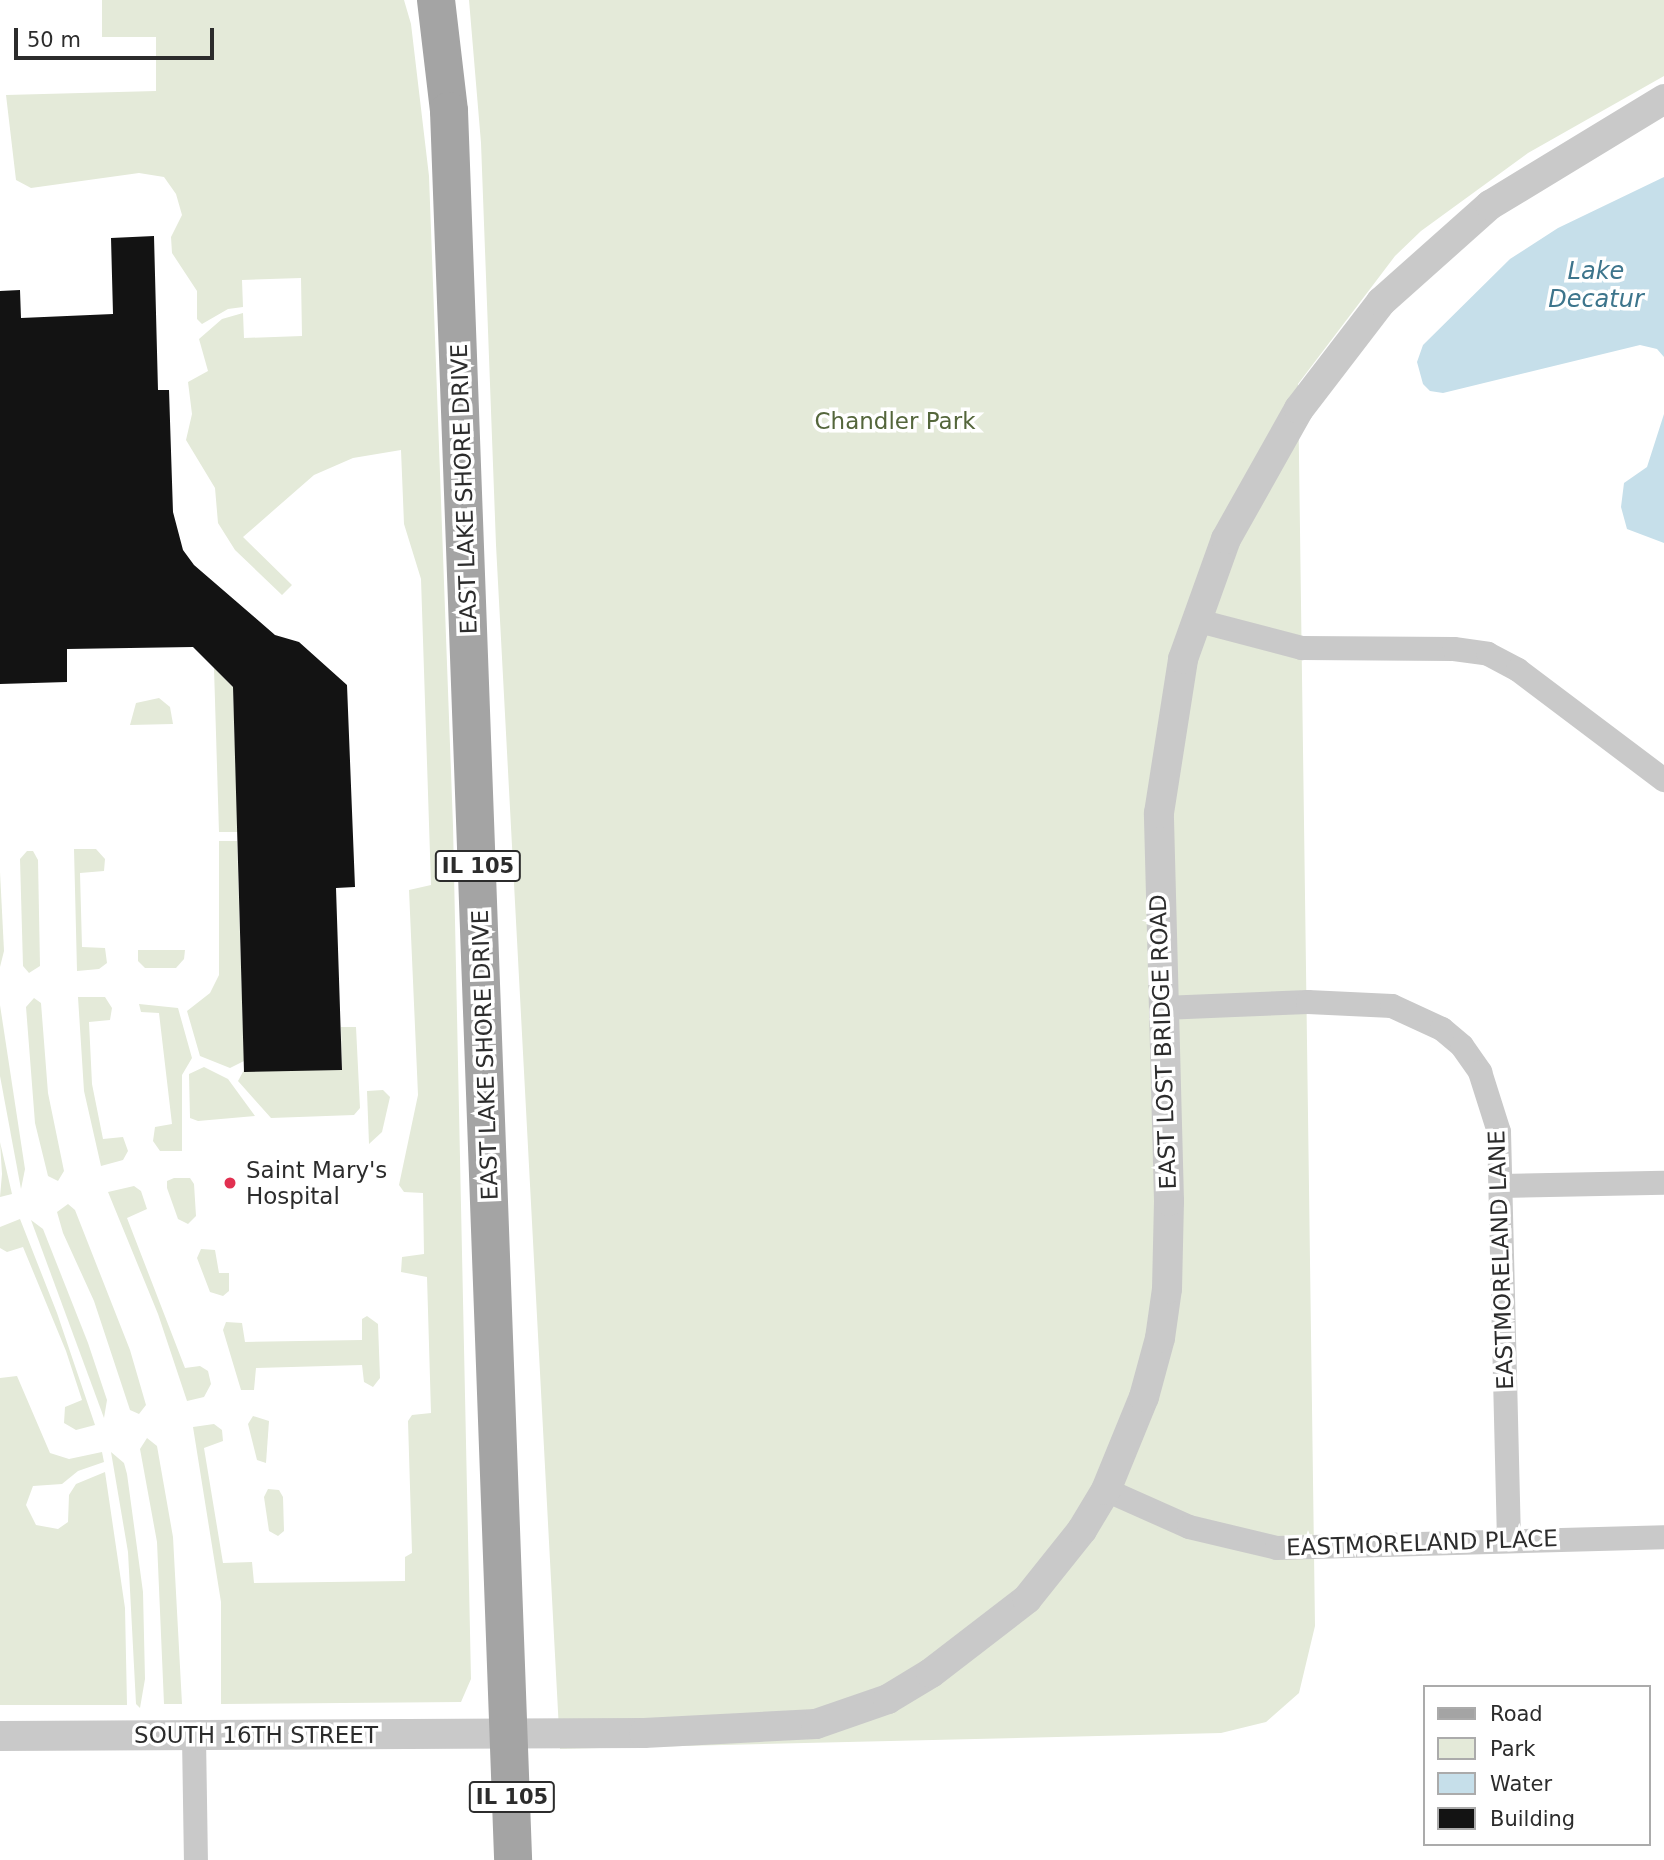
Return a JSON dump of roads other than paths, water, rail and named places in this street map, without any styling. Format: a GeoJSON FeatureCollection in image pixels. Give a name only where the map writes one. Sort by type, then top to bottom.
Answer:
{"type":"FeatureCollection","features":[{"type":"Feature","properties":{"kind":"main road","name":"EAST LAKE SHORE DRIVE"},"geometry":{"type":"LineString","coordinates":[[436,0],[449,111],[511,1733],[513,1860]]}},
{"type":"Feature","properties":{"kind":"street","name":"EAST LOST BRIDGE ROAD"},"geometry":{"type":"LineString","coordinates":[[511,1733],[767,1730],[816,1724],[855,1713],[931,1673],[997,1626],[1057,1565],[1106,1490],[1144,1397],[1167,1289],[1158,813],[1172,709],[1195,620],[1226,539],[1258,477],[1324,373],[1381,302],[1490,205],[1664,99]]}},
{"type":"Feature","properties":{"kind":"street"},"geometry":{"type":"LineString","coordinates":[[1195,620],[1302,648],[1454,649],[1488,654],[1518,670],[1664,780]]}},
{"type":"Feature","properties":{"kind":"street","name":"EASTMORELAND LANE"},"geometry":{"type":"LineString","coordinates":[[1163,1008],[1362,1002],[1419,1016],[1461,1046],[1480,1072],[1499,1132],[1509,1541]]}},
{"type":"Feature","properties":{"kind":"street"},"geometry":{"type":"LineString","coordinates":[[1502,1186],[1664,1183]]}},
{"type":"Feature","properties":{"kind":"street","name":"EASTMORELAND PLACE"},"geometry":{"type":"LineString","coordinates":[[1106,1490],[1189,1527],[1277,1548],[1664,1537]]}},
{"type":"Feature","properties":{"kind":"street","name":"SOUTH 16TH STREET"},"geometry":{"type":"LineString","coordinates":[[0,1736],[194,1737],[511,1733]]}},
{"type":"Feature","properties":{"kind":"street"},"geometry":{"type":"LineString","coordinates":[[194,1737],[196,1860]]}},
{"type":"Feature","properties":{"kind":"water","name":"Lake Decatur"},"geometry":{"type":"Polygon","coordinates":[[[1664,177],[1664,357],[1657,349],[1640,345],[1443,393],[1430,391],[1423,384],[1417,362],[1423,345],[1510,259],[1558,228],[1664,177]]]}},
{"type":"Feature","properties":{"kind":"water"},"geometry":{"type":"Polygon","coordinates":[[[1664,414],[1664,543],[1627,529],[1621,507],[1624,483],[1647,467],[1664,414]]]}},
{"type":"Feature","properties":{"kind":"place","name":"Saint Mary's Hospital"},"geometry":{"type":"Point","coordinates":[230,1183]}},
{"type":"Feature","properties":{"kind":"park label","name":"Chandler Park"},"geometry":{"type":"Point","coordinates":[895,421]}}]}
